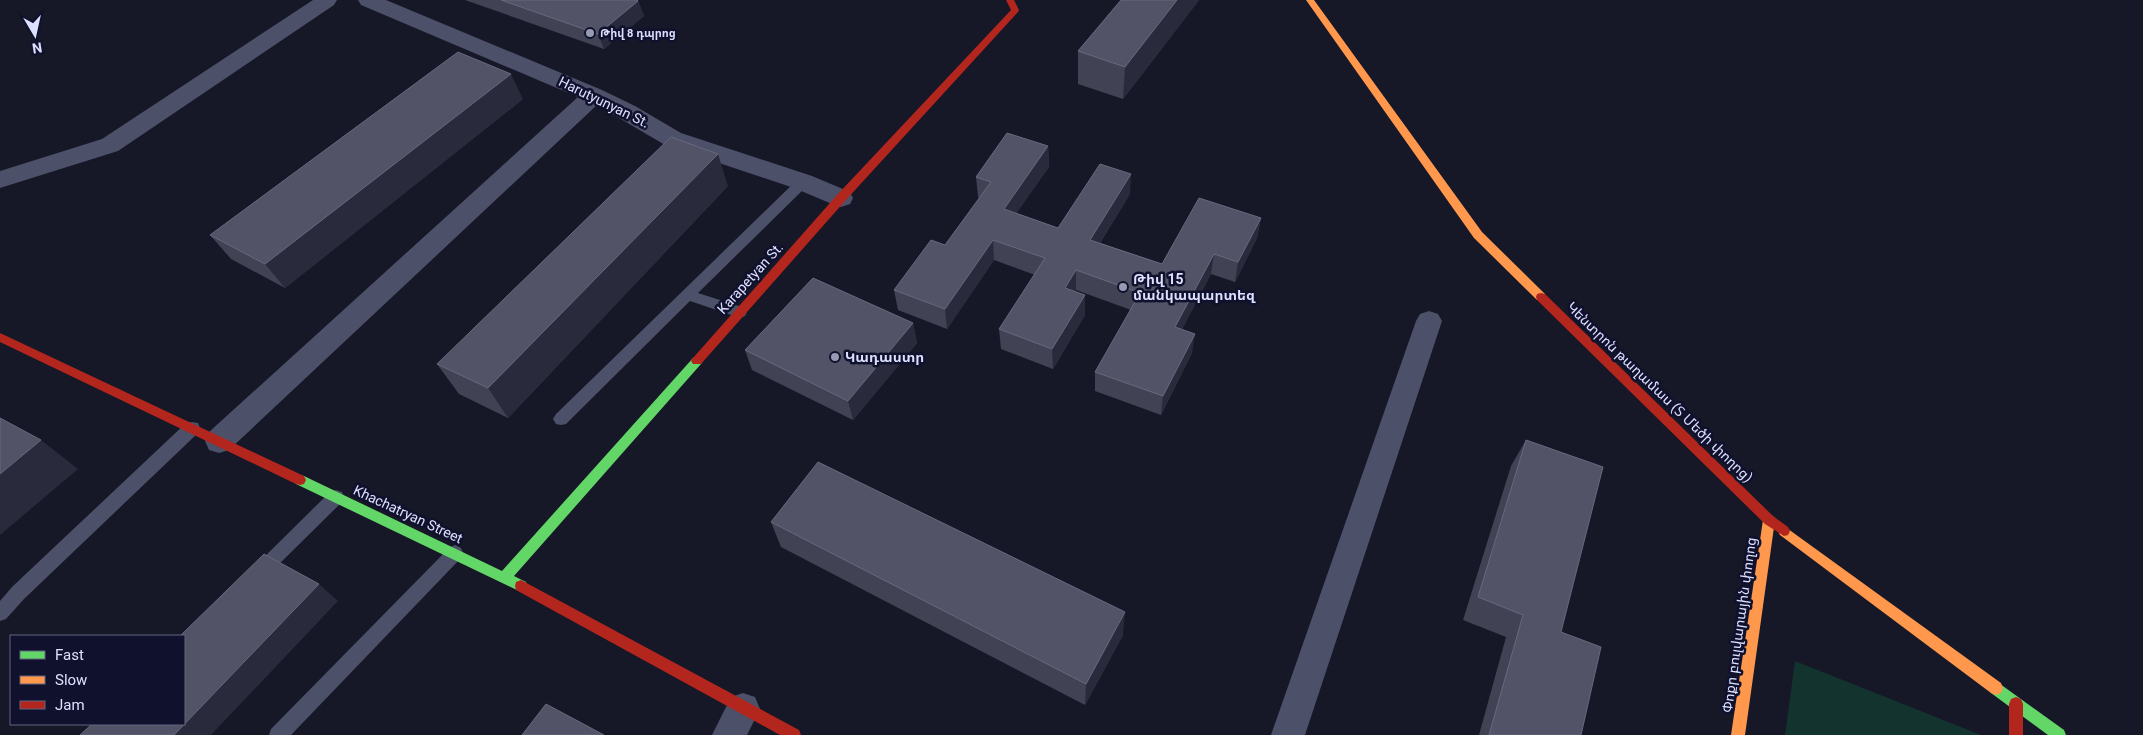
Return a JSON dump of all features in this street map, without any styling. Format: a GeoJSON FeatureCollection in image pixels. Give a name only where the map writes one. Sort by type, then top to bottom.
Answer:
{"type":"FeatureCollection","features":[{"type":"Feature","properties":{"kind":"street"},"geometry":{"type":"LineString","coordinates":[[0,180],[110,146],[327,0]]}},
{"type":"Feature","properties":{"kind":"street","name":"Harutyunyan St."},"geometry":{"type":"LineString","coordinates":[[368,0],[594,95],[627,111],[666,146],[803,182],[841,198]]}},
{"type":"Feature","properties":{"kind":"street","name":"Karapetyan St."},"geometry":{"type":"LineString","coordinates":[[505,577],[841,198],[1015,10],[1010,0]]}},
{"type":"Feature","properties":{"kind":"street","name":"Կենտրոն թաղամաս (Տ Մեծի փողոց)"},"geometry":{"type":"LineString","coordinates":[[1310,0],[1478,235],[1769,520],[2059,735]]}},
{"type":"Feature","properties":{"kind":"street"},"geometry":{"type":"LineString","coordinates":[[219,441],[594,95]]}},
{"type":"Feature","properties":{"kind":"street"},"geometry":{"type":"LineString","coordinates":[[1288,735],[1430,321]]}},
{"type":"Feature","properties":{"kind":"street","name":"Khachatryan Street"},"geometry":{"type":"LineString","coordinates":[[0,337],[505,577],[736,722],[794,735]]}},
{"type":"Feature","properties":{"kind":"street","name":"Փոքր բուլվարային փողոց"},"geometry":{"type":"LineString","coordinates":[[1738,735],[1769,520]]}},
{"type":"Feature","properties":{"kind":"street"},"geometry":{"type":"LineString","coordinates":[[2016,704],[2016,735]]}},
{"type":"Feature","properties":{"kind":"lane"},"geometry":{"type":"LineString","coordinates":[[561,420],[803,182]]}},
{"type":"Feature","properties":{"kind":"lane"},"geometry":{"type":"LineString","coordinates":[[687,295],[740,312]]}},
{"type":"Feature","properties":{"kind":"lane"},"geometry":{"type":"LineString","coordinates":[[0,613],[18,593],[192,428]]}},
{"type":"Feature","properties":{"kind":"lane"},"geometry":{"type":"LineString","coordinates":[[246,585],[336,497]]}},
{"type":"Feature","properties":{"kind":"lane"},"geometry":{"type":"LineString","coordinates":[[278,735],[454,553]]}},
{"type":"Feature","properties":{"kind":"green space"},"geometry":{"type":"Polygon","coordinates":[[[1795,661],[1981,735],[1785,735],[1795,661]]]}},
{"type":"Feature","properties":{"kind":"building"},"geometry":{"type":"Polygon","coordinates":[[[501,0],[637,0],[638,1],[598,34],[501,0]]]}},
{"type":"Feature","properties":{"kind":"building"},"geometry":{"type":"Polygon","coordinates":[[[1121,0],[1177,0],[1125,67],[1078,51],[1121,0]]]}},
{"type":"Feature","properties":{"kind":"building"},"geometry":{"type":"Polygon","coordinates":[[[458,52],[511,74],[265,264],[210,235],[458,52]]]}},
{"type":"Feature","properties":{"kind":"building","name":"Թիվ 15 մանկապարտեզ"},"geometry":{"type":"Polygon","coordinates":[[[1007,133],[1048,146],[1004,209],[1058,228],[1100,164],[1131,174],[1090,240],[1162,264],[1199,198],[1261,218],[1238,262],[1214,254],[1175,327],[1195,334],[1163,396],[1095,372],[1140,293],[1076,270],[1065,288],[1085,295],[1052,349],[999,329],[1045,258],[993,240],[945,309],[894,290],[931,240],[945,245],[991,182],[976,177],[1007,133]]]}},
{"type":"Feature","properties":{"kind":"building"},"geometry":{"type":"Polygon","coordinates":[[[671,137],[718,154],[488,388],[437,364],[671,137]]]}},
{"type":"Feature","properties":{"kind":"building","name":"Կադաստր"},"geometry":{"type":"Polygon","coordinates":[[[813,278],[913,323],[848,401],[745,350],[813,278]]]}},
{"type":"Feature","properties":{"kind":"building"},"geometry":{"type":"Polygon","coordinates":[[[0,418],[41,440],[0,474],[0,418]]]}},
{"type":"Feature","properties":{"kind":"building"},"geometry":{"type":"Polygon","coordinates":[[[1526,440],[1603,467],[1561,632],[1601,647],[1581,735],[1489,735],[1523,615],[1478,597],[1526,440]]]}},
{"type":"Feature","properties":{"kind":"building"},"geometry":{"type":"Polygon","coordinates":[[[818,462],[1125,612],[1086,684],[771,522],[818,462]]]}},
{"type":"Feature","properties":{"kind":"building"},"geometry":{"type":"Polygon","coordinates":[[[264,554],[319,584],[185,724],[185,635],[181,635],[264,554]]]}},
{"type":"Feature","properties":{"kind":"building"},"geometry":{"type":"Polygon","coordinates":[[[546,704],[604,735],[522,735],[546,704]]]}},
{"type":"Feature","properties":{"kind":"building"},"geometry":{"type":"Polygon","coordinates":[[[91,725],[184,725],[174,735],[80,735],[91,725]]]}},
{"type":"Feature","properties":{"kind":"traffic: fast"},"geometry":{"type":"LineString","coordinates":[[505,577],[697,361]]}},
{"type":"Feature","properties":{"kind":"traffic: fast"},"geometry":{"type":"LineString","coordinates":[[300,480],[521,586]]}},
{"type":"Feature","properties":{"kind":"traffic: fast"},"geometry":{"type":"LineString","coordinates":[[1996,688],[2059,735]]}},
{"type":"Feature","properties":{"kind":"traffic: slow"},"geometry":{"type":"LineString","coordinates":[[1310,0],[1478,235],[1541,297]]}},
{"type":"Feature","properties":{"kind":"traffic: slow"},"geometry":{"type":"LineString","coordinates":[[1738,735],[1769,520]]}},
{"type":"Feature","properties":{"kind":"traffic: slow"},"geometry":{"type":"LineString","coordinates":[[1784,531],[1996,688]]}},
{"type":"Feature","properties":{"kind":"traffic: jam"},"geometry":{"type":"LineString","coordinates":[[697,361],[841,198],[1015,10],[1010,0]]}},
{"type":"Feature","properties":{"kind":"traffic: jam"},"geometry":{"type":"LineString","coordinates":[[1541,297],[1769,520],[1784,531]]}},
{"type":"Feature","properties":{"kind":"traffic: jam"},"geometry":{"type":"LineString","coordinates":[[0,337],[300,480]]}},
{"type":"Feature","properties":{"kind":"traffic: jam"},"geometry":{"type":"LineString","coordinates":[[521,586],[794,735]]}},
{"type":"Feature","properties":{"kind":"traffic: jam"},"geometry":{"type":"LineString","coordinates":[[2016,704],[2016,735]]}},
{"type":"Feature","properties":{"kind":"place","name":"Թիվ 8 դպրոց"},"geometry":{"type":"Point","coordinates":[590,33]}},
{"type":"Feature","properties":{"kind":"place","name":"Թիվ 15 մանկապարտեզ"},"geometry":{"type":"Point","coordinates":[1123,287]}},
{"type":"Feature","properties":{"kind":"place","name":"Կադաստր"},"geometry":{"type":"Point","coordinates":[835,357]}}]}
